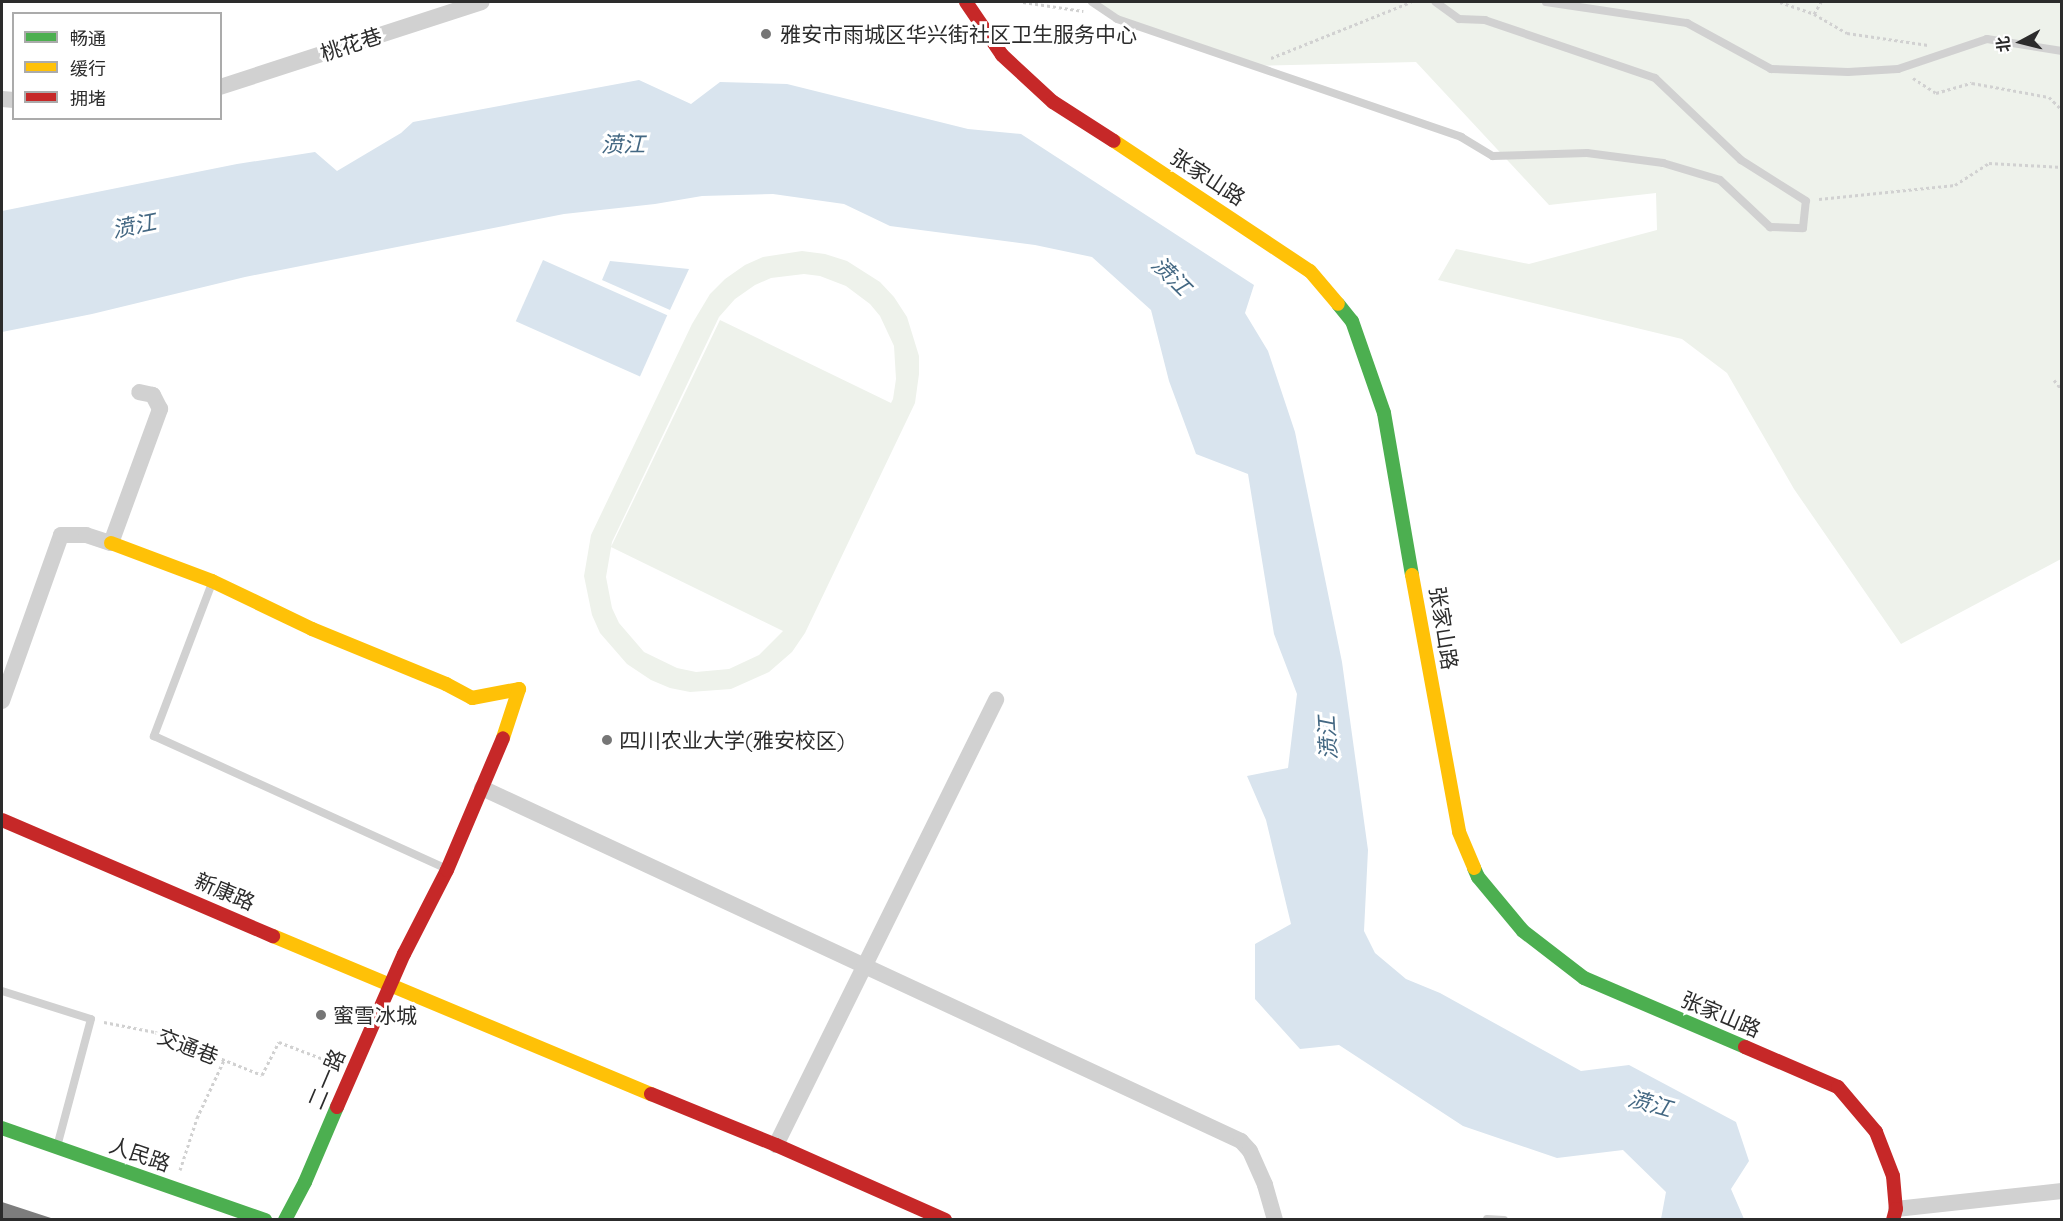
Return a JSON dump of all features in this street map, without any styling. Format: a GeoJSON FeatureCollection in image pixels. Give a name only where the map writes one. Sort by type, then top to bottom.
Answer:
{"type":"FeatureCollection","features":[{"type":"Feature","properties":{"kind":"street","name":"桃花巷"},"geometry":{"type":"LineString","coordinates":[[222,86],[482,2]]}},
{"type":"Feature","properties":{"kind":"street","name":"张家山路"},"geometry":{"type":"LineString","coordinates":[[966,2],[1002,55],[1053,102],[1232,217],[1310,271],[1352,321],[1384,413],[1457,823],[1478,877],[1522,931],[1584,978],[1838,1087],[1876,1132],[1893,1176],[1895,1214]]}},
{"type":"Feature","properties":{"kind":"street"},"geometry":{"type":"LineString","coordinates":[[111,543],[159,409],[153,395],[139,392]]}},
{"type":"Feature","properties":{"kind":"street"},"geometry":{"type":"LineString","coordinates":[[2,701],[61,535],[86,535],[212,581]]}},
{"type":"Feature","properties":{"kind":"street","name":"二一路"},"geometry":{"type":"LineString","coordinates":[[212,581],[312,629],[446,684],[472,698],[519,689],[499,750],[447,870],[404,954],[305,1182],[285,1220]]}},
{"type":"Feature","properties":{"kind":"street"},"geometry":{"type":"LineString","coordinates":[[776,1145],[996,699]]}},
{"type":"Feature","properties":{"kind":"street"},"geometry":{"type":"LineString","coordinates":[[483,788],[862,967],[1241,1141],[1250,1151],[1266,1185],[1275,1220]]}},
{"type":"Feature","properties":{"kind":"street","name":"新康路"},"geometry":{"type":"LineString","coordinates":[[2,820],[431,1003],[776,1145],[945,1220]]}},
{"type":"Feature","properties":{"kind":"street","name":"人民路"},"geometry":{"type":"LineString","coordinates":[[2,1128],[265,1220]]}},
{"type":"Feature","properties":{"kind":"street"},"geometry":{"type":"LineString","coordinates":[[1895,1214],[2061,1191]]}},
{"type":"Feature","properties":{"kind":"lane"},"geometry":{"type":"LineString","coordinates":[[1092,2],[1117,19],[1461,137],[1493,156],[1587,153],[1663,164],[1720,180],[1770,226],[1803,228],[1806,201],[1741,160],[1655,78],[1485,20],[1459,19],[1436,2]]}},
{"type":"Feature","properties":{"kind":"lane"},"geometry":{"type":"LineString","coordinates":[[1546,2],[1687,23],[1771,69],[1848,72],[1898,69],[1987,39],[2061,51]]}},
{"type":"Feature","properties":{"kind":"lane"},"geometry":{"type":"LineString","coordinates":[[212,581],[154,736],[447,870]]}},
{"type":"Feature","properties":{"kind":"lane"},"geometry":{"type":"LineString","coordinates":[[2,991],[91,1019],[57,1147]]}},
{"type":"Feature","properties":{"kind":"lane"},"geometry":{"type":"LineString","coordinates":[[1487,1219],[1504,1220]]}},
{"type":"Feature","properties":{"kind":"path"},"geometry":{"type":"LineString","coordinates":[[1023,2],[1062,6]]}},
{"type":"Feature","properties":{"kind":"path"},"geometry":{"type":"LineString","coordinates":[[1251,66],[1411,2]]}},
{"type":"Feature","properties":{"kind":"path"},"geometry":{"type":"LineString","coordinates":[[1780,2],[1814,14],[1847,33],[1914,41],[1950,51]]}},
{"type":"Feature","properties":{"kind":"path"},"geometry":{"type":"LineString","coordinates":[[1814,14],[1821,2]]}},
{"type":"Feature","properties":{"kind":"path"},"geometry":{"type":"LineString","coordinates":[[1898,69],[1936,93],[1972,83],[2049,98],[2061,110]]}},
{"type":"Feature","properties":{"kind":"path"},"geometry":{"type":"LineString","coordinates":[[1806,201],[1955,185],[1989,163],[2061,167]]}},
{"type":"Feature","properties":{"kind":"path"},"geometry":{"type":"LineString","coordinates":[[2054,380],[2061,390]]}},
{"type":"Feature","properties":{"kind":"path","name":"交通巷"},"geometry":{"type":"LineString","coordinates":[[91,1019],[155,1032],[262,1075],[279,1042],[352,1071]]}},
{"type":"Feature","properties":{"kind":"path"},"geometry":{"type":"LineString","coordinates":[[180,1170],[197,1118],[225,1060]]}},
{"type":"Feature","properties":{"kind":"shaded area"},"geometry":{"type":"Polygon","coordinates":[[[1092,2],[2061,2],[2061,559],[1901,644],[1794,489],[1727,373],[1682,339],[1438,280],[1456,249],[1529,264],[1657,230],[1656,193],[1549,205],[1416,62],[1251,66],[1117,19],[1092,2]]]}},
{"type":"Feature","properties":{"kind":"shaded area"},"geometry":{"type":"Polygon","coordinates":[[[802,251],[825,254],[847,261],[880,282],[894,297],[907,317],[919,356],[915,403],[805,633],[792,652],[769,672],[731,689],[690,692],[670,688],[651,680],[627,664],[600,633],[592,615],[584,576],[591,535],[692,324],[710,294],[725,279],[745,265],[763,257],[802,251]],[[804,274],[771,278],[755,285],[735,299],[719,317],[611,547],[720,320],[891,403],[896,379],[894,346],[880,316],[870,304],[846,286],[820,276],[804,274]],[[611,547],[606,577],[612,608],[619,623],[644,652],[677,668],[696,672],[729,669],[759,655],[783,631],[611,547]]]}},
{"type":"Feature","properties":{"kind":"water","name":"𣸣江"},"geometry":{"type":"Polygon","coordinates":[[[639,80],[691,104],[720,82],[787,84],[968,129],[1021,134],[1254,285],[1245,313],[1268,351],[1295,432],[1342,662],[1368,850],[1364,931],[1375,953],[1406,979],[1440,993],[1581,1071],[1629,1065],[1736,1122],[1749,1161],[1731,1189],[1744,1219],[1661,1219],[1666,1192],[1623,1150],[1557,1158],[1463,1126],[1339,1045],[1300,1049],[1255,999],[1255,944],[1291,924],[1266,820],[1247,776],[1288,768],[1297,694],[1274,634],[1248,474],[1196,454],[1169,381],[1151,310],[1092,257],[1035,245],[890,226],[844,204],[773,194],[702,196],[655,204],[564,214],[245,277],[92,314],[2,332],[2,211],[237,164],[315,152],[337,171],[401,133],[413,122],[639,80]]]}},
{"type":"Feature","properties":{"kind":"water"},"geometry":{"type":"Polygon","coordinates":[[[543,260],[667,315],[640,377],[516,321],[543,260]]]}},
{"type":"Feature","properties":{"kind":"water"},"geometry":{"type":"Polygon","coordinates":[[[610,261],[689,269],[670,310],[602,280],[610,261]]]}},
{"type":"Feature","properties":{"kind":"building"},"geometry":{"type":"Polygon","coordinates":[[[2,1202],[54,1219],[54,1220],[2,1220],[2,1202]]]}},
{"type":"Feature","properties":{"kind":"traffic: fast"},"geometry":{"type":"LineString","coordinates":[[1338,304],[1352,321],[1384,413],[1412,575]]}},
{"type":"Feature","properties":{"kind":"traffic: fast"},"geometry":{"type":"LineString","coordinates":[[1474,868],[1478,877],[1523,931],[1584,978],[1745,1047]]}},
{"type":"Feature","properties":{"kind":"traffic: fast"},"geometry":{"type":"LineString","coordinates":[[285,1220],[305,1182],[337,1107]]}},
{"type":"Feature","properties":{"kind":"traffic: fast"},"geometry":{"type":"LineString","coordinates":[[2,1128],[265,1220]]}},
{"type":"Feature","properties":{"kind":"traffic: slow"},"geometry":{"type":"LineString","coordinates":[[1114,141],[1310,271],[1338,304]]}},
{"type":"Feature","properties":{"kind":"traffic: slow"},"geometry":{"type":"LineString","coordinates":[[111,543],[212,581],[312,629],[446,684],[472,698],[519,689],[503,738]]}},
{"type":"Feature","properties":{"kind":"traffic: slow"},"geometry":{"type":"LineString","coordinates":[[1412,575],[1459,832],[1474,868]]}},
{"type":"Feature","properties":{"kind":"traffic: slow"},"geometry":{"type":"LineString","coordinates":[[273,936],[651,1094]]}},
{"type":"Feature","properties":{"kind":"traffic: jam"},"geometry":{"type":"LineString","coordinates":[[966,2],[1002,55],[1053,102],[1114,141]]}},
{"type":"Feature","properties":{"kind":"traffic: jam"},"geometry":{"type":"LineString","coordinates":[[337,1107],[404,954],[447,870],[503,738]]}},
{"type":"Feature","properties":{"kind":"traffic: jam"},"geometry":{"type":"LineString","coordinates":[[2,820],[273,936]]}},
{"type":"Feature","properties":{"kind":"traffic: jam"},"geometry":{"type":"LineString","coordinates":[[1745,1047],[1838,1087],[1876,1132],[1893,1176],[1896,1209],[1893,1220]]}},
{"type":"Feature","properties":{"kind":"traffic: jam"},"geometry":{"type":"LineString","coordinates":[[651,1094],[776,1145],[945,1220]]}},
{"type":"Feature","properties":{"kind":"place","name":"雅安市雨城区华兴街社区卫生服务中心"},"geometry":{"type":"Point","coordinates":[766,34]}},
{"type":"Feature","properties":{"kind":"place","name":"四川农业大学(雅安校区)"},"geometry":{"type":"Point","coordinates":[607,740]}},
{"type":"Feature","properties":{"kind":"place","name":"蜜雪冰城"},"geometry":{"type":"Point","coordinates":[321,1015]}}]}
